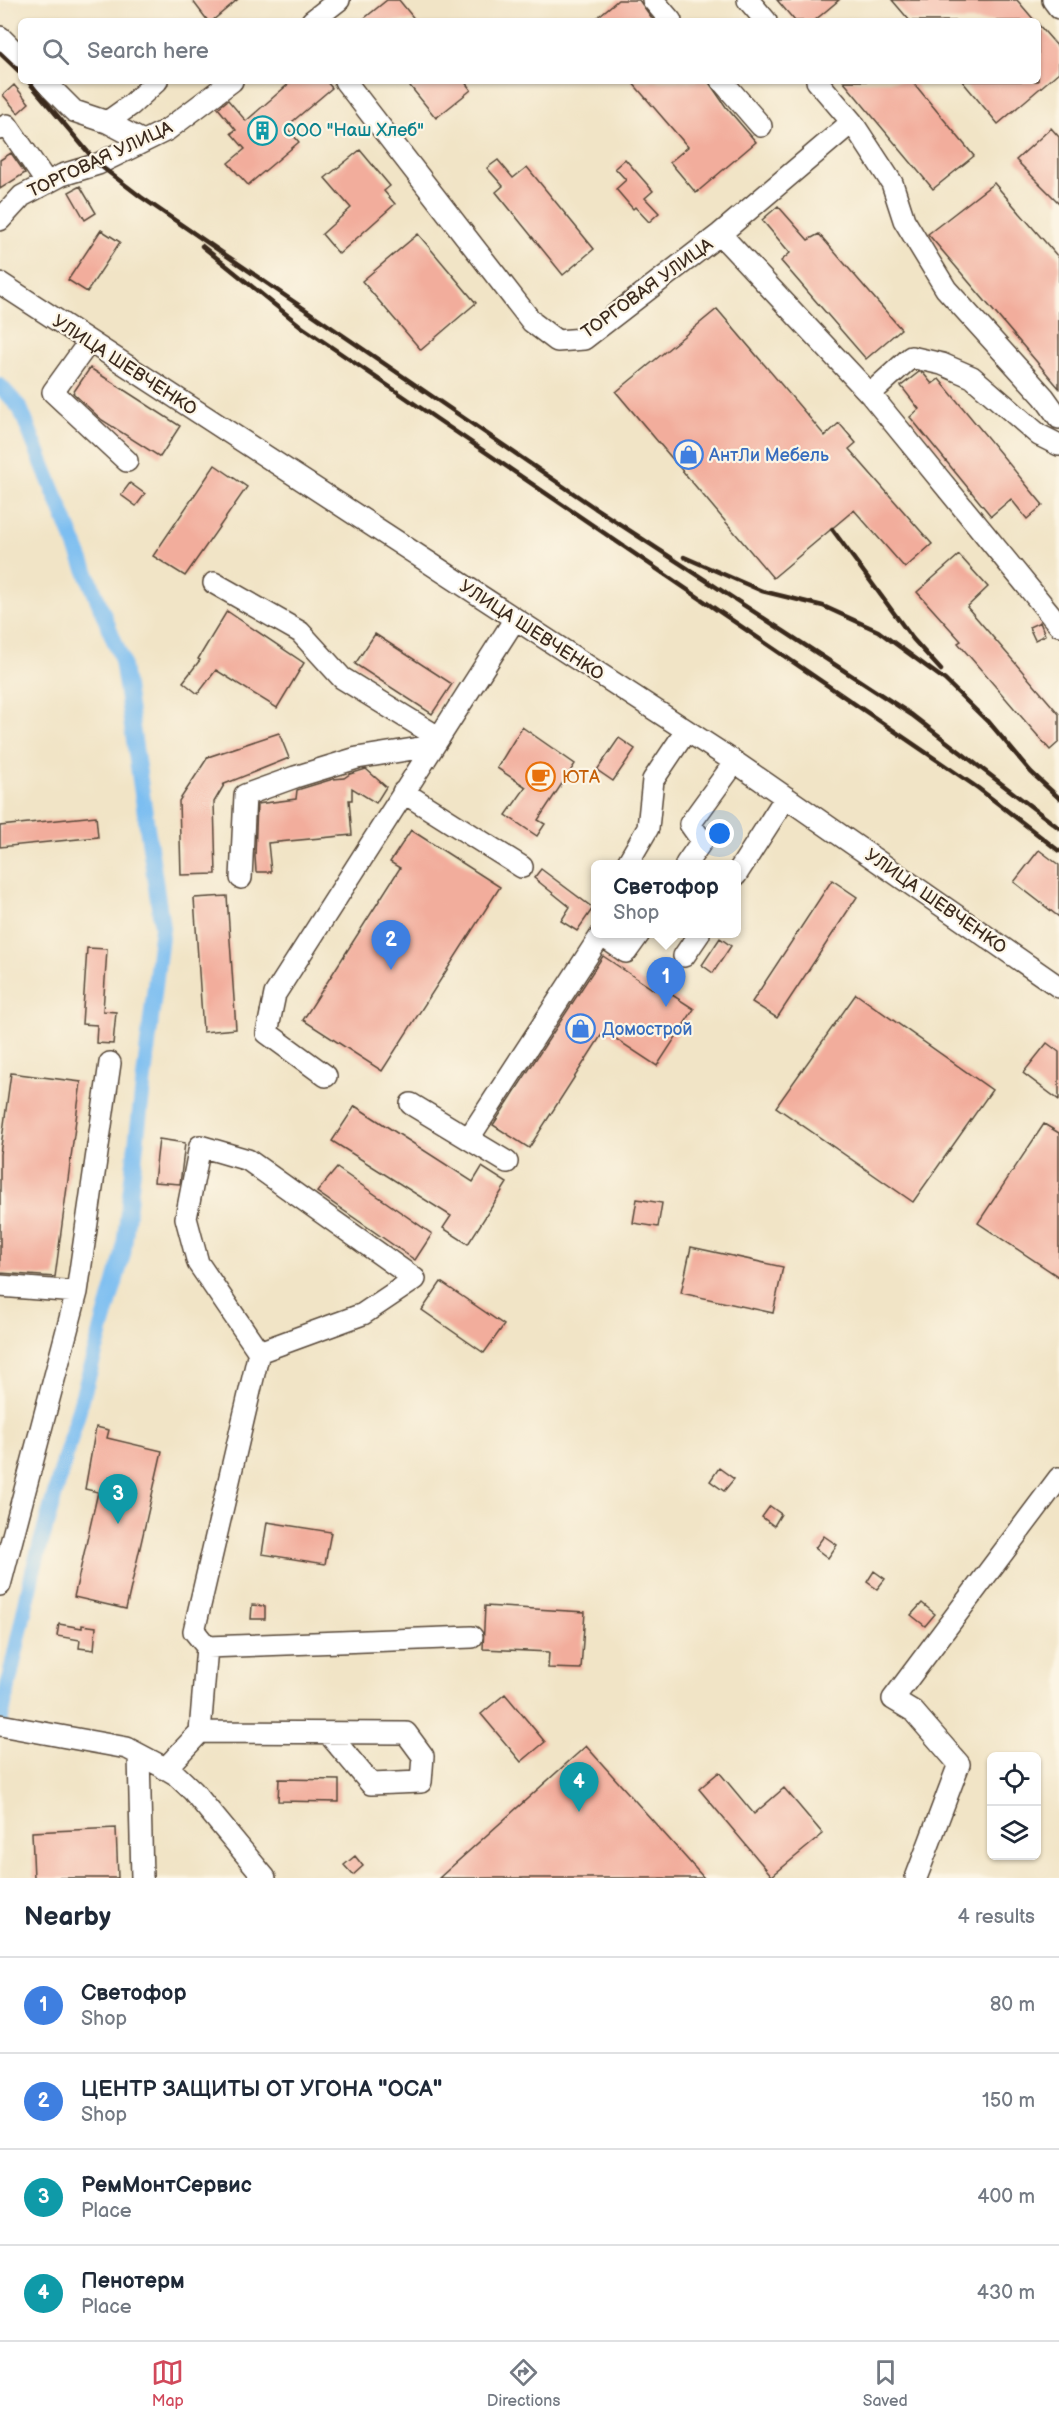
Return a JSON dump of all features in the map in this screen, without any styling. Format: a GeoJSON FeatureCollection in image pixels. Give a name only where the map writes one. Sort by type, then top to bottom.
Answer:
{"type":"FeatureCollection","features":[{"type":"Feature","properties":{"kind":"street"},"geometry":{"type":"LineString","coordinates":[[316,18],[339,0]]}},
{"type":"Feature","properties":{"kind":"street"},"geometry":{"type":"LineString","coordinates":[[652,0],[667,18]]}},
{"type":"Feature","properties":{"kind":"street"},"geometry":{"type":"LineString","coordinates":[[748,0],[763,18]]}},
{"type":"Feature","properties":{"kind":"street"},"geometry":{"type":"LineString","coordinates":[[1053,0],[1059,8]]}},
{"type":"Feature","properties":{"kind":"street"},"geometry":{"type":"LineString","coordinates":[[0,37],[18,55]]}},
{"type":"Feature","properties":{"kind":"street"},"geometry":{"type":"LineString","coordinates":[[47,84],[74,111],[107,122],[143,141]]}},
{"type":"Feature","properties":{"kind":"street"},"geometry":{"type":"LineString","coordinates":[[107,122],[131,105],[154,84]]}},
{"type":"Feature","properties":{"kind":"street","name":"ТОРГОВАЯ УЛИЦА"},"geometry":{"type":"LineString","coordinates":[[0,220],[22,196],[47,183],[98,164],[167,130],[228,84]]}},
{"type":"Feature","properties":{"kind":"street","name":"ТОРГОВАЯ УЛИЦА"},"geometry":{"type":"LineString","coordinates":[[347,84],[532,322],[557,341],[584,339],[720,234],[852,122]]}},
{"type":"Feature","properties":{"kind":"street"},"geometry":{"type":"LineString","coordinates":[[725,84],[761,126]]}},
{"type":"Feature","properties":{"kind":"street"},"geometry":{"type":"LineString","coordinates":[[820,84],[852,122],[892,183],[904,220],[946,289],[1044,397],[1059,418]]}},
{"type":"Feature","properties":{"kind":"street"},"geometry":{"type":"LineString","coordinates":[[0,129],[7,125],[47,183]]}},
{"type":"Feature","properties":{"kind":"street"},"geometry":{"type":"LineString","coordinates":[[720,234],[870,394],[1059,626]]}},
{"type":"Feature","properties":{"kind":"street","name":"УЛИЦА ШЕВЧЕНКО"},"geometry":{"type":"LineString","coordinates":[[0,283],[735,762],[1059,987]]}},
{"type":"Feature","properties":{"kind":"street"},"geometry":{"type":"LineString","coordinates":[[89,342],[53,392],[127,461]]}},
{"type":"Feature","properties":{"kind":"street"},"geometry":{"type":"LineString","coordinates":[[870,394],[911,357],[942,364],[972,377],[1039,435],[1059,445]]}},
{"type":"Feature","properties":{"kind":"street"},"geometry":{"type":"LineString","coordinates":[[214,583],[300,632],[342,678],[435,742]]}},
{"type":"Feature","properties":{"kind":"street"},"geometry":{"type":"LineString","coordinates":[[326,1076],[267,1033],[275,994],[435,742],[477,661],[515,619]]}},
{"type":"Feature","properties":{"kind":"street"},"geometry":{"type":"LineString","coordinates":[[629,860],[648,828],[653,780],[686,731]]}},
{"type":"Feature","properties":{"kind":"street"},"geometry":{"type":"LineString","coordinates":[[241,878],[245,795],[357,758],[435,742]]}},
{"type":"Feature","properties":{"kind":"street"},"geometry":{"type":"LineString","coordinates":[[689,860],[702,841],[690,824],[735,762]]}},
{"type":"Feature","properties":{"kind":"street"},"geometry":{"type":"LineString","coordinates":[[403,792],[522,867]]}},
{"type":"Feature","properties":{"kind":"street"},"geometry":{"type":"LineString","coordinates":[[741,867],[786,797]]}},
{"type":"Feature","properties":{"kind":"street"},"geometry":{"type":"LineString","coordinates":[[469,1138],[598,938]]}},
{"type":"Feature","properties":{"kind":"street"},"geometry":{"type":"LineString","coordinates":[[607,938],[626,952],[636,938]]}},
{"type":"Feature","properties":{"kind":"street"},"geometry":{"type":"LineString","coordinates":[[684,956],[696,938]]}},
{"type":"Feature","properties":{"kind":"street"},"geometry":{"type":"LineString","coordinates":[[0,1585],[77,1292],[110,1063]]}},
{"type":"Feature","properties":{"kind":"street"},"geometry":{"type":"LineString","coordinates":[[411,1104],[507,1162]]}},
{"type":"Feature","properties":{"kind":"street"},"geometry":{"type":"LineString","coordinates":[[165,1769],[200,1732],[207,1647],[194,1631],[259,1352],[198,1263],[186,1218],[200,1146],[248,1160],[415,1279],[363,1314],[259,1352]]}},
{"type":"Feature","properties":{"kind":"street"},"geometry":{"type":"LineString","coordinates":[[0,1286],[77,1292]]}},
{"type":"Feature","properties":{"kind":"street"},"geometry":{"type":"LineString","coordinates":[[916,1878],[959,1764],[913,1711],[893,1699],[1059,1478]]}},
{"type":"Feature","properties":{"kind":"street"},"geometry":{"type":"LineString","coordinates":[[207,1647],[472,1637]]}},
{"type":"Feature","properties":{"kind":"street"},"geometry":{"type":"LineString","coordinates":[[0,1725],[128,1748],[175,1774],[193,1791],[265,1878]]}},
{"type":"Feature","properties":{"kind":"street"},"geometry":{"type":"LineString","coordinates":[[200,1732],[328,1733]]}},
{"type":"Feature","properties":{"kind":"street"},"geometry":{"type":"LineString","coordinates":[[139,1755],[142,1878]]}},
{"type":"Feature","properties":{"kind":"building"},"geometry":{"type":"Polygon","coordinates":[[[192,0],[237,0],[216,18],[206,18],[192,0]]]}},
{"type":"Feature","properties":{"kind":"building"},"geometry":{"type":"Polygon","coordinates":[[[387,0],[399,0],[414,18],[365,18],[387,0]]]}},
{"type":"Feature","properties":{"kind":"building"},"geometry":{"type":"Polygon","coordinates":[[[618,0],[639,0],[652,18],[597,18],[618,0]]]}},
{"type":"Feature","properties":{"kind":"building"},"geometry":{"type":"Polygon","coordinates":[[[777,0],[839,0],[818,18],[792,18],[777,0]]]}},
{"type":"Feature","properties":{"kind":"building"},"geometry":{"type":"Polygon","coordinates":[[[892,0],[1017,0],[1032,18],[907,18],[892,0]]]}},
{"type":"Feature","properties":{"kind":"building"},"geometry":{"type":"Polygon","coordinates":[[[1041,27],[1059,48],[1059,72],[998,124],[965,84],[1041,84],[1041,27]]]}},
{"type":"Feature","properties":{"kind":"building","name":"ООО \"Наш Хлеб\""},"geometry":{"type":"Polygon","coordinates":[[[289,84],[329,84],[332,88],[286,127],[299,142],[248,185],[228,163],[245,149],[231,133],[236,130],[218,108],[228,100],[246,121],[289,84]]]}},
{"type":"Feature","properties":{"kind":"building"},"geometry":{"type":"Polygon","coordinates":[[[408,84],[466,84],[471,90],[436,118],[408,84]]]}},
{"type":"Feature","properties":{"kind":"building"},"geometry":{"type":"Polygon","coordinates":[[[634,84],[710,84],[756,142],[696,193],[670,162],[688,147],[634,84]]]}},
{"type":"Feature","properties":{"kind":"building"},"geometry":{"type":"Polygon","coordinates":[[[846,84],[914,84],[974,156],[933,189],[846,84]]]}},
{"type":"Feature","properties":{"kind":"building"},"geometry":{"type":"Polygon","coordinates":[[[14,85],[29,103],[18,113],[3,95],[14,85]]]}},
{"type":"Feature","properties":{"kind":"building"},"geometry":{"type":"Polygon","coordinates":[[[1051,128],[1059,137],[1059,203],[1016,160],[1051,128]]]}},
{"type":"Feature","properties":{"kind":"building"},"geometry":{"type":"Polygon","coordinates":[[[360,150],[390,186],[384,191],[395,204],[339,254],[322,234],[351,208],[325,178],[360,150]]]}},
{"type":"Feature","properties":{"kind":"building"},"geometry":{"type":"Polygon","coordinates":[[[11,153],[25,173],[0,189],[0,160],[11,153]]]}},
{"type":"Feature","properties":{"kind":"building"},"geometry":{"type":"Polygon","coordinates":[[[625,159],[653,191],[645,198],[659,213],[649,222],[635,207],[633,209],[616,189],[626,180],[615,168],[625,159]]]}},
{"type":"Feature","properties":{"kind":"building"},"geometry":{"type":"Polygon","coordinates":[[[498,160],[513,178],[527,167],[594,249],[563,275],[496,192],[503,186],[487,168],[498,160]]]}},
{"type":"Feature","properties":{"kind":"building"},"geometry":{"type":"Polygon","coordinates":[[[994,183],[1059,258],[1059,388],[928,234],[994,183]]]}},
{"type":"Feature","properties":{"kind":"building"},"geometry":{"type":"Polygon","coordinates":[[[80,186],[96,213],[85,220],[69,192],[80,186]]]}},
{"type":"Feature","properties":{"kind":"building"},"geometry":{"type":"Polygon","coordinates":[[[778,206],[808,240],[819,234],[901,329],[866,359],[781,261],[790,253],[762,220],[778,206]]]}},
{"type":"Feature","properties":{"kind":"building"},"geometry":{"type":"Polygon","coordinates":[[[101,230],[120,242],[87,292],[68,280],[101,230]]]}},
{"type":"Feature","properties":{"kind":"building"},"geometry":{"type":"Polygon","coordinates":[[[418,234],[476,303],[421,350],[362,281],[418,234]]]}},
{"type":"Feature","properties":{"kind":"building"},"geometry":{"type":"Polygon","coordinates":[[[717,309],[825,436],[839,423],[856,443],[849,449],[932,544],[905,568],[854,510],[773,578],[616,392],[717,309]]]}},
{"type":"Feature","properties":{"kind":"building"},"geometry":{"type":"Polygon","coordinates":[[[90,368],[180,426],[160,457],[102,420],[73,393],[90,368]]]}},
{"type":"Feature","properties":{"kind":"building"},"geometry":{"type":"Polygon","coordinates":[[[919,372],[923,373],[932,384],[939,379],[1043,505],[1027,519],[1011,499],[991,516],[910,417],[919,409],[901,386],[919,372]]]}},
{"type":"Feature","properties":{"kind":"building"},"geometry":{"type":"Polygon","coordinates":[[[215,465],[247,487],[185,576],[153,556],[215,465]]]}},
{"type":"Feature","properties":{"kind":"building"},"geometry":{"type":"Polygon","coordinates":[[[130,483],[145,494],[136,506],[121,495],[130,483]]]}},
{"type":"Feature","properties":{"kind":"building"},"geometry":{"type":"Polygon","coordinates":[[[959,555],[988,587],[967,607],[1059,714],[1059,742],[1050,750],[958,643],[961,641],[917,592],[959,555]]]}},
{"type":"Feature","properties":{"kind":"building"},"geometry":{"type":"Polygon","coordinates":[[[227,611],[304,663],[277,708],[216,670],[198,694],[183,682],[200,660],[198,659],[227,611]]]}},
{"type":"Feature","properties":{"kind":"building"},"geometry":{"type":"Polygon","coordinates":[[[1040,622],[1045,635],[1035,640],[1029,627],[1040,622]]]}},
{"type":"Feature","properties":{"kind":"building"},"geometry":{"type":"Polygon","coordinates":[[[375,634],[452,684],[432,714],[355,664],[375,634]]]}},
{"type":"Feature","properties":{"kind":"building"},"geometry":{"type":"Polygon","coordinates":[[[522,727],[575,764],[538,820],[545,824],[537,836],[506,815],[526,787],[497,768],[522,727]]]}},
{"type":"Feature","properties":{"kind":"building"},"geometry":{"type":"Polygon","coordinates":[[[279,733],[289,758],[222,785],[224,785],[214,802],[216,874],[181,875],[179,801],[208,757],[279,733]]]}},
{"type":"Feature","properties":{"kind":"building"},"geometry":{"type":"Polygon","coordinates":[[[619,738],[635,749],[613,781],[597,770],[619,738]]]}},
{"type":"Feature","properties":{"kind":"building"},"geometry":{"type":"Polygon","coordinates":[[[366,769],[386,787],[376,803],[352,788],[352,800],[349,800],[352,835],[268,843],[271,872],[256,872],[257,804],[296,799],[297,790],[344,778],[366,769]]]}},
{"type":"Feature","properties":{"kind":"building"},"geometry":{"type":"Polygon","coordinates":[[[96,816],[98,837],[0,847],[0,826],[96,816]]]}},
{"type":"Feature","properties":{"kind":"building"},"geometry":{"type":"Polygon","coordinates":[[[411,830],[500,887],[382,1071],[303,1020],[400,868],[390,862],[411,830]]]}},
{"type":"Feature","properties":{"kind":"building"},"geometry":{"type":"Polygon","coordinates":[[[1039,850],[1059,865],[1059,917],[1014,882],[1039,850]]]}},
{"type":"Feature","properties":{"kind":"building"},"geometry":{"type":"Polygon","coordinates":[[[541,869],[591,906],[591,911],[577,931],[561,921],[570,907],[534,878],[541,869]]]}},
{"type":"Feature","properties":{"kind":"building"},"geometry":{"type":"Polygon","coordinates":[[[832,880],[857,897],[777,1018],[752,1002],[832,880]]]}},
{"type":"Feature","properties":{"kind":"building"},"geometry":{"type":"Polygon","coordinates":[[[227,896],[236,1029],[203,1032],[194,898],[227,896]]]}},
{"type":"Feature","properties":{"kind":"building"},"geometry":{"type":"Polygon","coordinates":[[[720,938],[731,946],[713,973],[702,965],[720,938]]]}},
{"type":"Feature","properties":{"kind":"building"},"geometry":{"type":"Polygon","coordinates":[[[87,948],[107,949],[103,1011],[116,1012],[113,1044],[96,1043],[97,1025],[82,1024],[87,948]]]}},
{"type":"Feature","properties":{"kind":"building"},"geometry":{"type":"Polygon","coordinates":[[[603,956],[654,990],[657,985],[694,1009],[657,1066],[604,1031],[529,1148],[493,1125],[603,956]]]}},
{"type":"Feature","properties":{"kind":"building"},"geometry":{"type":"Polygon","coordinates":[[[856,994],[992,1090],[913,1202],[776,1107],[856,994]]]}},
{"type":"Feature","properties":{"kind":"building"},"geometry":{"type":"Polygon","coordinates":[[[1047,1043],[1059,1052],[1059,1100],[1023,1073],[1047,1043]]]}},
{"type":"Feature","properties":{"kind":"building"},"geometry":{"type":"Polygon","coordinates":[[[11,1073],[81,1082],[55,1277],[0,1273],[0,1154],[11,1073]]]}},
{"type":"Feature","properties":{"kind":"building"},"geometry":{"type":"Polygon","coordinates":[[[355,1106],[473,1182],[482,1167],[507,1183],[468,1244],[443,1228],[451,1216],[332,1141],[355,1106]]]}},
{"type":"Feature","properties":{"kind":"building"},"geometry":{"type":"Polygon","coordinates":[[[1044,1124],[1059,1133],[1059,1277],[978,1223],[1044,1124]]]}},
{"type":"Feature","properties":{"kind":"building"},"geometry":{"type":"Polygon","coordinates":[[[159,1139],[185,1143],[180,1184],[154,1182],[159,1139]]]}},
{"type":"Feature","properties":{"kind":"building"},"geometry":{"type":"Polygon","coordinates":[[[337,1168],[432,1234],[415,1260],[317,1192],[337,1168]]]}},
{"type":"Feature","properties":{"kind":"building"},"geometry":{"type":"Polygon","coordinates":[[[637,1199],[662,1203],[658,1227],[633,1223],[637,1199]]]}},
{"type":"Feature","properties":{"kind":"building"},"geometry":{"type":"Polygon","coordinates":[[[691,1247],[783,1267],[773,1313],[681,1293],[691,1247]]]}},
{"type":"Feature","properties":{"kind":"building"},"geometry":{"type":"Polygon","coordinates":[[[441,1282],[504,1325],[484,1353],[422,1310],[441,1282]]]}},
{"type":"Feature","properties":{"kind":"building"},"geometry":{"type":"Polygon","coordinates":[[[96,1427],[109,1430],[107,1438],[162,1451],[126,1609],[74,1597],[98,1492],[85,1489],[96,1427]]]}},
{"type":"Feature","properties":{"kind":"building"},"geometry":{"type":"Polygon","coordinates":[[[719,1468],[734,1479],[724,1491],[710,1481],[719,1468]]]}},
{"type":"Feature","properties":{"kind":"building"},"geometry":{"type":"Polygon","coordinates":[[[770,1506],[781,1514],[774,1526],[762,1517],[770,1506]]]}},
{"type":"Feature","properties":{"kind":"building"},"geometry":{"type":"Polygon","coordinates":[[[267,1522],[331,1532],[325,1564],[262,1554],[267,1522]]]}},
{"type":"Feature","properties":{"kind":"building"},"geometry":{"type":"Polygon","coordinates":[[[824,1536],[837,1545],[828,1558],[815,1548],[824,1536]]]}},
{"type":"Feature","properties":{"kind":"building"},"geometry":{"type":"Polygon","coordinates":[[[874,1571],[885,1579],[877,1589],[867,1582],[874,1571]]]}},
{"type":"Feature","properties":{"kind":"building"},"geometry":{"type":"Polygon","coordinates":[[[922,1603],[935,1614],[925,1626],[911,1615],[922,1603]]]}},
{"type":"Feature","properties":{"kind":"building"},"geometry":{"type":"Polygon","coordinates":[[[252,1605],[265,1606],[265,1619],[251,1619],[252,1605]]]}},
{"type":"Feature","properties":{"kind":"building"},"geometry":{"type":"Polygon","coordinates":[[[485,1606],[585,1612],[581,1669],[548,1668],[549,1652],[483,1649],[485,1606]]]}},
{"type":"Feature","properties":{"kind":"building"},"geometry":{"type":"Polygon","coordinates":[[[59,1624],[82,1628],[82,1625],[96,1627],[94,1650],[79,1648],[80,1640],[57,1636],[59,1624]]]}},
{"type":"Feature","properties":{"kind":"building"},"geometry":{"type":"Polygon","coordinates":[[[505,1694],[545,1742],[521,1762],[481,1714],[505,1694]]]}},
{"type":"Feature","properties":{"kind":"building"},"geometry":{"type":"Polygon","coordinates":[[[586,1746],[704,1878],[439,1878],[586,1746]]]}},
{"type":"Feature","properties":{"kind":"building"},"geometry":{"type":"Polygon","coordinates":[[[719,1772],[754,1814],[784,1788],[823,1834],[772,1876],[699,1789],[719,1772]]]}},
{"type":"Feature","properties":{"kind":"building"},"geometry":{"type":"Polygon","coordinates":[[[279,1779],[339,1780],[339,1802],[278,1801],[279,1779]]]}},
{"type":"Feature","properties":{"kind":"building"},"geometry":{"type":"Polygon","coordinates":[[[116,1828],[118,1878],[34,1878],[32,1832],[116,1828]]]}},
{"type":"Feature","properties":{"kind":"building"},"geometry":{"type":"Polygon","coordinates":[[[355,1856],[363,1866],[353,1875],[344,1865],[355,1856]]]}},
{"type":"Feature","properties":{"kind":"waterway"},"geometry":{"type":"LineString","coordinates":[[0,386],[20,408],[122,660],[162,927],[123,1254],[33,1571],[0,1723]]}},
{"type":"Feature","properties":{"kind":"railway"},"geometry":{"type":"LineString","coordinates":[[0,53],[18,70]]}},
{"type":"Feature","properties":{"kind":"railway"},"geometry":{"type":"LineString","coordinates":[[31,84],[98,164],[141,197],[595,508],[912,715],[1059,828]]}},
{"type":"Feature","properties":{"kind":"railway"},"geometry":{"type":"LineString","coordinates":[[202,246],[302,327],[978,788],[1059,851]]}},
{"type":"Feature","properties":{"kind":"railway"},"geometry":{"type":"LineString","coordinates":[[832,529],[913,639],[941,670]]}},
{"type":"Feature","properties":{"kind":"railway"},"geometry":{"type":"LineString","coordinates":[[684,557],[762,591],[823,606],[878,631],[945,680],[992,726]]}},
{"type":"Feature","properties":{"kind":"railway"},"geometry":{"type":"LineString","coordinates":[[988,721],[1031,772],[1059,798]]}},
{"type":"Feature","properties":{"kind":"place","name":"ООО \"Наш Хлеб\""},"geometry":{"type":"Point","coordinates":[262,130]}},
{"type":"Feature","properties":{"kind":"place","name":"АнтЛи Мебель"},"geometry":{"type":"Point","coordinates":[688,455]}},
{"type":"Feature","properties":{"kind":"place","name":"ЮТА"},"geometry":{"type":"Point","coordinates":[541,777]}},
{"type":"Feature","properties":{"kind":"place","name":"ЦЕНТР ЗАЩИТЫ ОТ УГОНА \"ОСА\""},"geometry":{"type":"Point","coordinates":[391,970]}},
{"type":"Feature","properties":{"kind":"place","name":"Светофор"},"geometry":{"type":"Point","coordinates":[666,1007]}},
{"type":"Feature","properties":{"kind":"place","name":"Домострой"},"geometry":{"type":"Point","coordinates":[581,1029]}},
{"type":"Feature","properties":{"kind":"place","name":"РемМонтСервис"},"geometry":{"type":"Point","coordinates":[118,1524]}},
{"type":"Feature","properties":{"kind":"place","name":"Пенотерм"},"geometry":{"type":"Point","coordinates":[579,1812]}}]}
